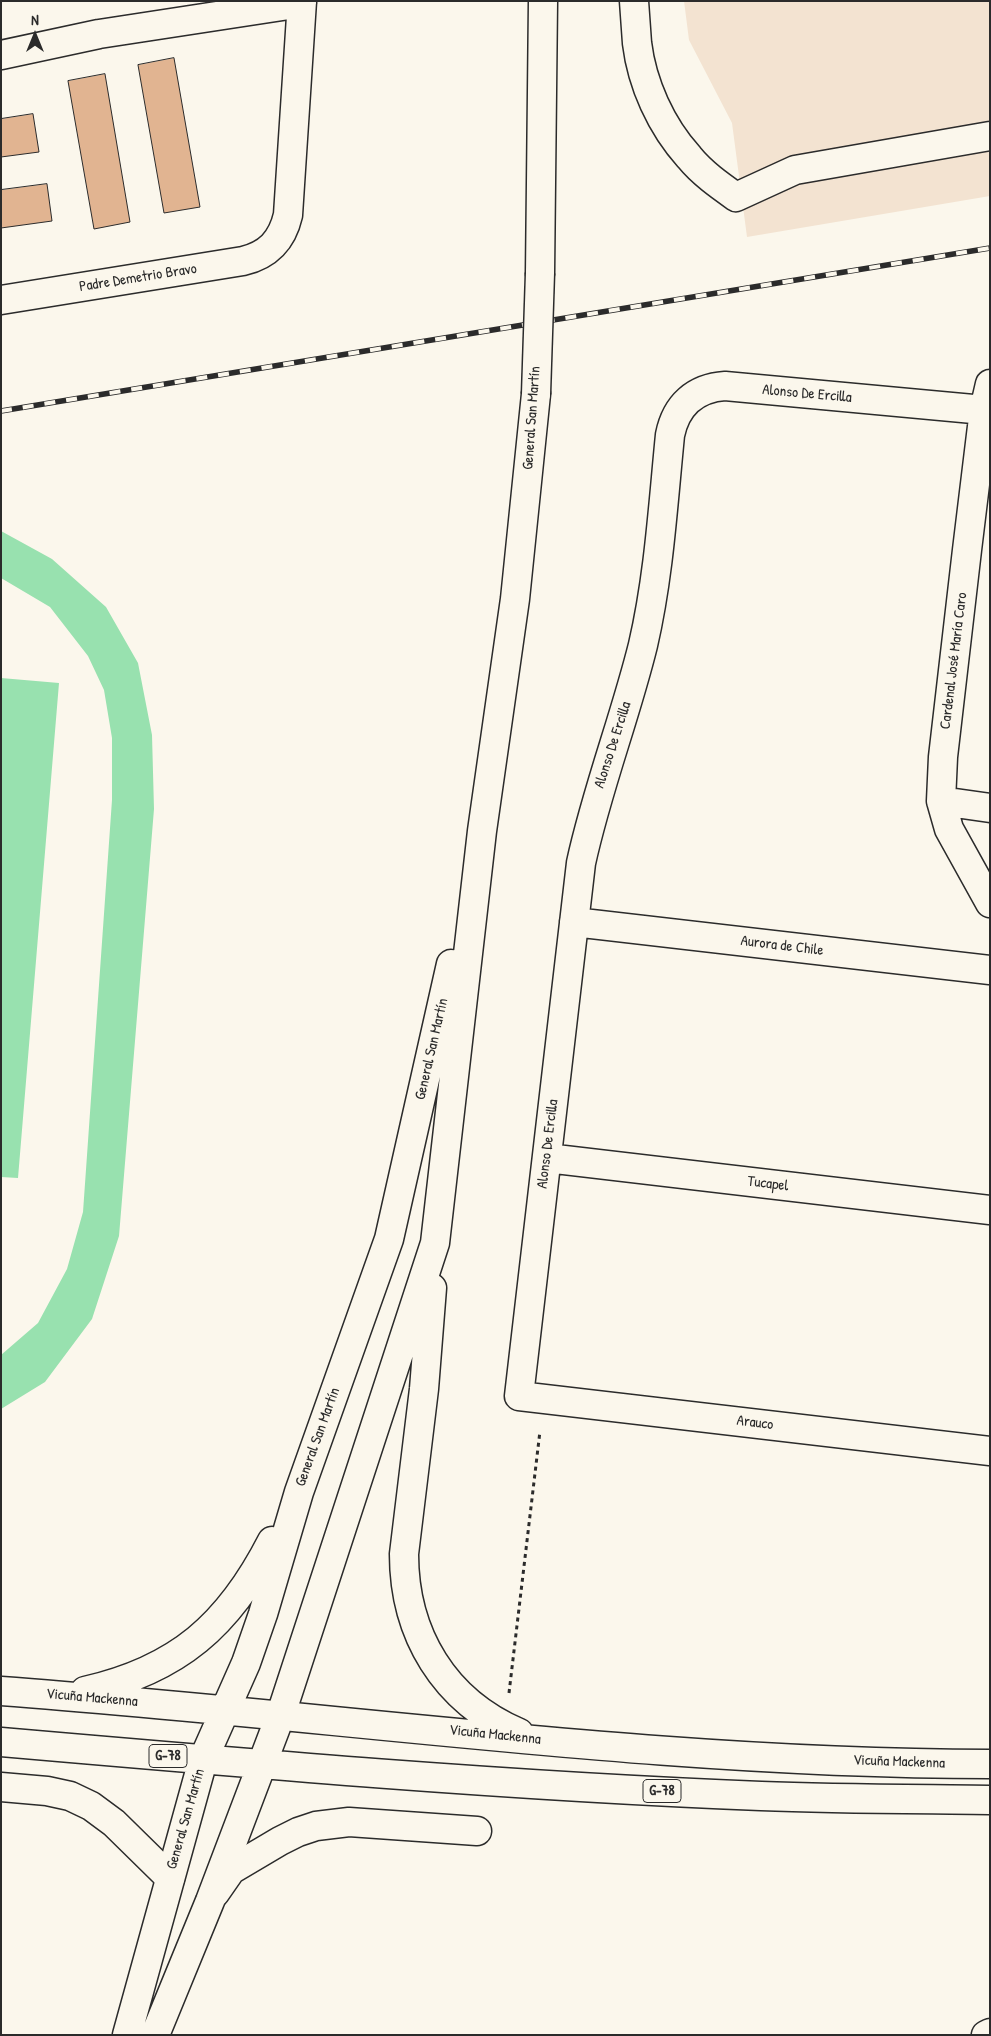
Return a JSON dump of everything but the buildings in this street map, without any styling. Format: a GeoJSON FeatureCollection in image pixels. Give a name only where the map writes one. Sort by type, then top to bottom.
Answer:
{"type":"FeatureCollection","features":[{"type":"Feature","properties":{"kind":"main road","name":"General San Martín"},"geometry":{"type":"LineString","coordinates":[[155,2035],[210,1900],[281,1714],[435,1243],[482,831],[515,599],[536,394],[540,273],[543,1]]}},
{"type":"Feature","properties":{"kind":"main road"},"geometry":{"type":"LineString","coordinates":[[634,1],[637,44],[644,76],[655,105],[670,133],[689,157],[711,178],[736,197],[795,170],[990,136]]}},
{"type":"Feature","properties":{"kind":"main road"},"geometry":{"type":"LineString","coordinates":[[1,55],[99,34],[302,2]]}},
{"type":"Feature","properties":{"kind":"main road","name":"Padre Demetrio Bravo"},"geometry":{"type":"LineString","coordinates":[[1,300],[253,259],[272,248],[280,238],[288,215],[302,2]]}},
{"type":"Feature","properties":{"kind":"main road","name":"Alonso De Ercilla"},"geometry":{"type":"LineString","coordinates":[[532,1397],[547,1158],[581,863],[592,814],[631,690],[643,642],[657,569],[672,421],[679,409],[699,391],[725,386],[987,397]]}},
{"type":"Feature","properties":{"kind":"main road","name":"Cardenal José María Caro"},"geometry":{"type":"LineString","coordinates":[[987,397],[978,551],[943,756],[941,801],[949,829],[990,903]]}},
{"type":"Feature","properties":{"kind":"main road"},"geometry":{"type":"LineString","coordinates":[[941,801],[990,808]]}},
{"type":"Feature","properties":{"kind":"main road","name":"General San Martín"},"geometry":{"type":"LineString","coordinates":[[127,2035],[203,1760],[246,1663],[263,1614],[299,1492],[389,1239],[482,831]]}},
{"type":"Feature","properties":{"kind":"main road","name":"Aurora de Chile"},"geometry":{"type":"LineString","coordinates":[[574,922],[990,970]]}},
{"type":"Feature","properties":{"kind":"main road","name":"Tucapel"},"geometry":{"type":"LineString","coordinates":[[547,1158],[990,1210]]}},
{"type":"Feature","properties":{"kind":"main road"},"geometry":{"type":"LineString","coordinates":[[435,1243],[424,1388],[404,1554],[404,1578],[408,1602],[415,1626],[439,1670],[457,1692],[480,1712],[505,1727],[532,1739]]}},
{"type":"Feature","properties":{"kind":"main road","name":"Arauco"},"geometry":{"type":"LineString","coordinates":[[532,1397],[990,1451]]}},
{"type":"Feature","properties":{"kind":"main road"},"geometry":{"type":"LineString","coordinates":[[64,1696],[95,1689],[150,1671],[172,1659],[205,1634],[240,1594],[259,1567],[299,1492]]}},
{"type":"Feature","properties":{"kind":"main road","name":"Vicuña Mackenna"},"geometry":{"type":"LineString","coordinates":[[1,1691],[281,1714],[532,1739],[777,1758],[990,1764]]}},
{"type":"Feature","properties":{"kind":"main road","name":"G-78"},"geometry":{"type":"LineString","coordinates":[[1,1742],[203,1760],[527,1784],[762,1796],[990,1800]]}},
{"type":"Feature","properties":{"kind":"main road"},"geometry":{"type":"LineString","coordinates":[[1,1787],[47,1790],[70,1796],[91,1806],[114,1823],[170,1878]]}},
{"type":"Feature","properties":{"kind":"main road"},"geometry":{"type":"LineString","coordinates":[[210,1900],[231,1870],[280,1841],[316,1826],[349,1822],[477,1831]]}},
{"type":"Feature","properties":{"kind":"main road"},"geometry":{"type":"LineString","coordinates":[[986,2035],[990,2033]]}},
{"type":"Feature","properties":{"kind":"path"},"geometry":{"type":"LineString","coordinates":[[505,1727],[532,1397]]}},
{"type":"Feature","properties":{"kind":"shaded area"},"geometry":{"type":"Polygon","coordinates":[[[684,1],[990,1],[990,196],[747,237],[732,123],[689,40],[684,1]]]}},
{"type":"Feature","properties":{"kind":"green space"},"geometry":{"type":"Polygon","coordinates":[[[1,531],[52,559],[106,607],[138,663],[152,735],[154,809],[119,1236],[92,1319],[45,1382],[1,1409],[1,1355],[38,1323],[67,1269],[83,1212],[112,800],[112,738],[104,690],[88,656],[50,607],[1,578],[1,531]]]}},
{"type":"Feature","properties":{"kind":"green space"},"geometry":{"type":"Polygon","coordinates":[[[1,678],[59,683],[18,1178],[1,1177],[1,678]]]}},
{"type":"Feature","properties":{"kind":"railway"},"geometry":{"type":"LineString","coordinates":[[1,411],[990,248]]}}]}
